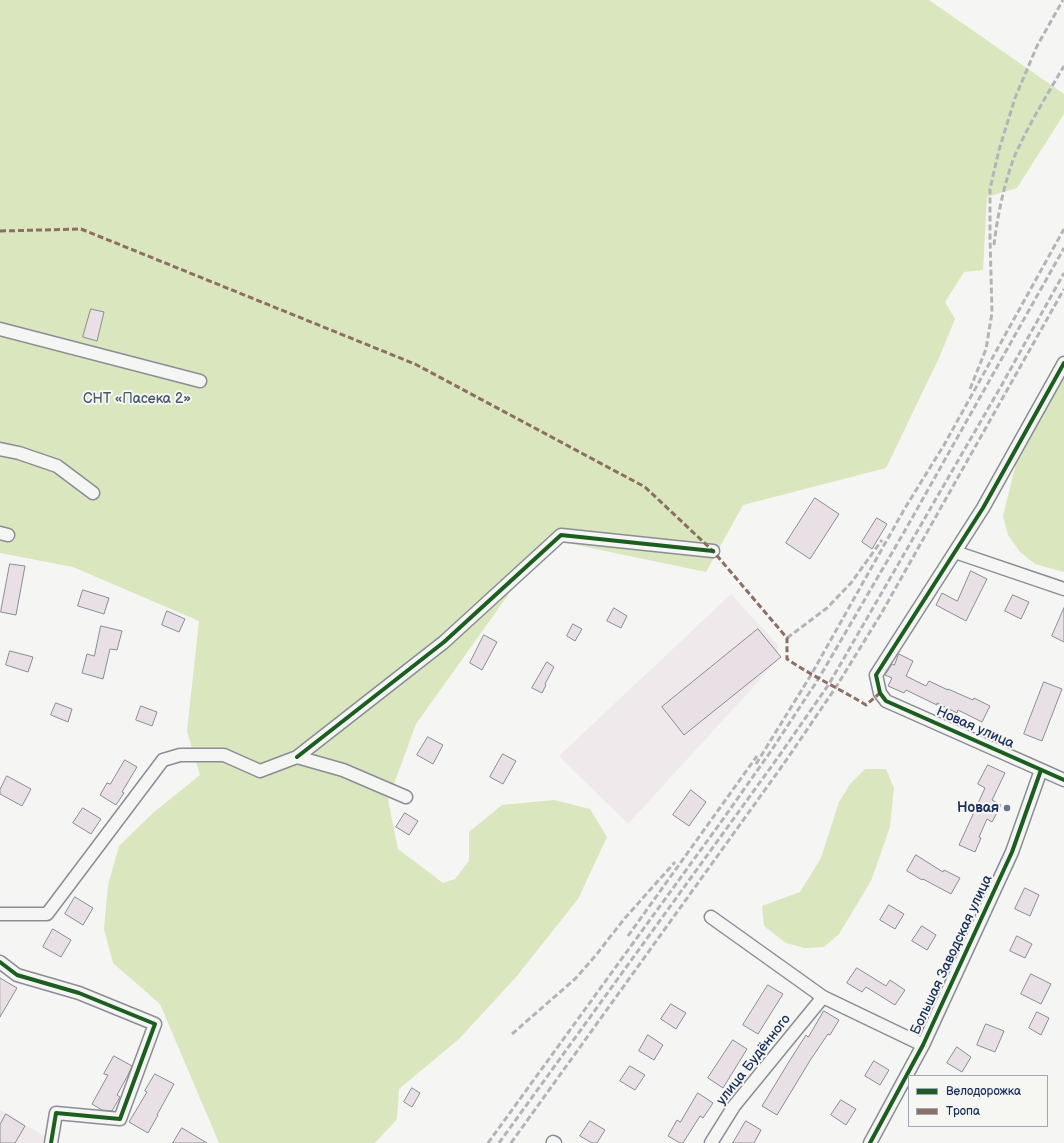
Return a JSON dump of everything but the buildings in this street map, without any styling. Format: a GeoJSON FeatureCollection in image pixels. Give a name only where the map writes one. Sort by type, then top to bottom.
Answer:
{"type":"FeatureCollection","features":[{"type":"Feature","properties":{"kind":"street"},"geometry":{"type":"LineString","coordinates":[[0,329],[200,381]]}},
{"type":"Feature","properties":{"kind":"street"},"geometry":{"type":"LineString","coordinates":[[1064,363],[983,508],[955,552],[1064,590]]}},
{"type":"Feature","properties":{"kind":"street"},"geometry":{"type":"LineString","coordinates":[[0,449],[19,453],[57,466],[93,493]]}},
{"type":"Feature","properties":{"kind":"street"},"geometry":{"type":"LineString","coordinates":[[0,914],[47,914],[163,760],[180,755],[224,756],[260,771],[297,757],[444,642],[561,535],[713,551]]}},
{"type":"Feature","properties":{"kind":"street","name":"Новая улица"},"geometry":{"type":"LineString","coordinates":[[955,552],[876,675],[880,693],[886,701],[1064,780]]}},
{"type":"Feature","properties":{"kind":"street"},"geometry":{"type":"LineString","coordinates":[[297,757],[343,770],[406,797]]}},
{"type":"Feature","properties":{"kind":"street","name":"Большая Заводская улица"},"geometry":{"type":"LineString","coordinates":[[870,1143],[923,1045],[1012,852],[1041,770]]}},
{"type":"Feature","properties":{"kind":"street"},"geometry":{"type":"LineString","coordinates":[[711,917],[823,997],[923,1045]]}},
{"type":"Feature","properties":{"kind":"street"},"geometry":{"type":"LineString","coordinates":[[0,962],[17,975],[79,993],[155,1024],[120,1119],[56,1113],[51,1143]]}},
{"type":"Feature","properties":{"kind":"street","name":"улица Будённого"},"geometry":{"type":"LineString","coordinates":[[711,1143],[734,1106],[823,997]]}},
{"type":"Feature","properties":{"kind":"shaded area"},"geometry":{"type":"Polygon","coordinates":[[[731,594],[778,645],[777,661],[628,824],[559,756],[731,594]]]}},
{"type":"Feature","properties":{"kind":"shaded area"},"geometry":{"type":"Polygon","coordinates":[[[0,1110],[49,1139],[47,1143],[0,1143],[0,1110]]]}},
{"type":"Feature","properties":{"kind":"green space","name":"СНТ «Пасека 2»"},"geometry":{"type":"Polygon","coordinates":[[[0,0],[929,0],[1064,94],[1064,114],[1017,188],[987,197],[983,270],[964,272],[945,302],[955,319],[939,358],[886,468],[743,505],[706,572],[548,539],[416,724],[388,800],[398,849],[443,883],[455,879],[469,861],[469,832],[502,805],[554,800],[590,809],[607,837],[578,899],[516,977],[459,1039],[399,1089],[397,1119],[375,1143],[219,1143],[160,1004],[113,963],[104,929],[108,885],[119,846],[153,813],[200,775],[187,731],[199,621],[73,567],[0,553],[0,0]]]}},
{"type":"Feature","properties":{"kind":"green space"},"geometry":{"type":"Polygon","coordinates":[[[1064,377],[1064,572],[1035,564],[1020,552],[1008,535],[1003,516],[1017,459],[1064,377]]]}},
{"type":"Feature","properties":{"kind":"green space"},"geometry":{"type":"Polygon","coordinates":[[[865,769],[886,769],[894,788],[890,827],[871,881],[839,934],[824,947],[805,948],[786,943],[764,926],[762,906],[800,892],[821,858],[839,802],[850,784],[865,769]]]}},
{"type":"Feature","properties":{"kind":"railway"},"geometry":{"type":"LineString","coordinates":[[970,389],[986,349],[992,313],[990,189],[999,150],[1015,98],[1037,46],[1063,0]]}},
{"type":"Feature","properties":{"kind":"railway"},"geometry":{"type":"LineString","coordinates":[[994,245],[1002,199],[1015,155],[1032,121],[1064,66]]}},
{"type":"Feature","properties":{"kind":"railway"},"geometry":{"type":"LineString","coordinates":[[756,764],[811,675],[905,508],[944,445],[1064,229]]}},
{"type":"Feature","properties":{"kind":"railway"},"geometry":{"type":"LineString","coordinates":[[488,1143],[721,822],[771,751],[819,678],[907,527],[1064,248]]}},
{"type":"Feature","properties":{"kind":"railway"},"geometry":{"type":"LineString","coordinates":[[499,1143],[779,756],[829,684],[1000,388],[1064,273]]}},
{"type":"Feature","properties":{"kind":"railway"},"geometry":{"type":"LineString","coordinates":[[511,1143],[785,762],[836,687],[881,614],[1064,289]]}},
{"type":"Feature","properties":{"kind":"railway"},"geometry":{"type":"LineString","coordinates":[[787,638],[827,608],[851,583],[882,540]]}},
{"type":"Feature","properties":{"kind":"railway"},"geometry":{"type":"LineString","coordinates":[[628,936],[757,756]]}},
{"type":"Feature","properties":{"kind":"railway"},"geometry":{"type":"LineString","coordinates":[[512,1034],[575,979],[625,918],[675,862]]}},
{"type":"Feature","properties":{"kind":"marked path"},"geometry":{"type":"LineString","coordinates":[[0,231],[81,229],[415,364],[645,487],[713,551],[787,638],[787,659],[866,705],[880,693]]}},
{"type":"Feature","properties":{"kind":"cycle path"},"geometry":{"type":"LineString","coordinates":[[1064,363],[983,508],[876,675],[880,693],[886,701],[1064,780]]}},
{"type":"Feature","properties":{"kind":"cycle path"},"geometry":{"type":"LineString","coordinates":[[297,757],[444,642],[561,535],[713,551]]}},
{"type":"Feature","properties":{"kind":"cycle path"},"geometry":{"type":"LineString","coordinates":[[870,1143],[923,1045],[1012,852],[1041,770]]}},
{"type":"Feature","properties":{"kind":"cycle path"},"geometry":{"type":"LineString","coordinates":[[0,962],[17,975],[79,993],[155,1024],[120,1119],[56,1113],[51,1143]]}},
{"type":"Feature","properties":{"kind":"place","name":"Новая"},"geometry":{"type":"Point","coordinates":[1007,808]}}]}
